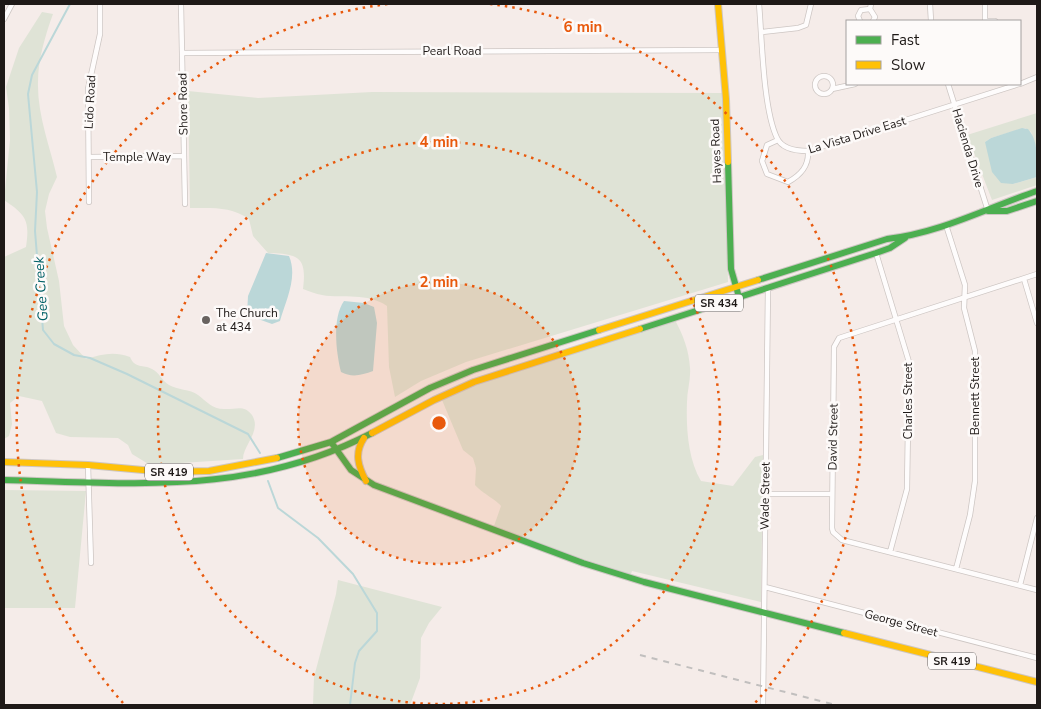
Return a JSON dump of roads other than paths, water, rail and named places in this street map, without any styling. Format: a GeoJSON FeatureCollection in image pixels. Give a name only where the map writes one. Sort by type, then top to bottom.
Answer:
{"type":"FeatureCollection","features":[{"type":"Feature","properties":{"kind":"main road","name":"Hayes Road"},"geometry":{"type":"LineString","coordinates":[[718,4],[726,98],[731,269],[734,287],[739,297]]}},
{"type":"Feature","properties":{"kind":"main road","name":"SR 434"},"geometry":{"type":"LineString","coordinates":[[988,212],[1004,202],[1037,191]]}},
{"type":"Feature","properties":{"kind":"main road","name":"SR 434"},"geometry":{"type":"LineString","coordinates":[[331,442],[444,382],[541,348],[887,239],[905,238],[988,212],[1007,211],[1037,201]]}},
{"type":"Feature","properties":{"kind":"main road","name":"SR 434"},"geometry":{"type":"LineString","coordinates":[[336,450],[448,392],[528,364],[876,253],[890,248],[905,238]]}},
{"type":"Feature","properties":{"kind":"main road"},"geometry":{"type":"LineString","coordinates":[[528,364],[531,356],[541,348]]}},
{"type":"Feature","properties":{"kind":"main road"},"geometry":{"type":"LineString","coordinates":[[366,436],[358,448],[357,461],[366,481]]}},
{"type":"Feature","properties":{"kind":"main road","name":"SR 419"},"geometry":{"type":"LineString","coordinates":[[4,462],[88,465],[165,472],[209,471],[271,460],[331,442],[351,470],[366,481],[583,563],[644,582],[1037,682]]}},
{"type":"Feature","properties":{"kind":"main road","name":"SR 419"},"geometry":{"type":"LineString","coordinates":[[4,480],[177,484],[228,480],[288,467],[336,450]]}},
{"type":"Feature","properties":{"kind":"street"},"geometry":{"type":"LineString","coordinates":[[4,19],[12,4]]}},
{"type":"Feature","properties":{"kind":"street","name":"Lido Road"},"geometry":{"type":"LineString","coordinates":[[89,202],[88,90],[100,34],[100,4]]}},
{"type":"Feature","properties":{"kind":"street","name":"Shore Road"},"geometry":{"type":"LineString","coordinates":[[181,4],[185,204]]}},
{"type":"Feature","properties":{"kind":"street"},"geometry":{"type":"LineString","coordinates":[[759,4],[768,102],[778,140],[767,145],[762,161],[767,174],[788,182],[801,175],[808,161],[808,151]]}},
{"type":"Feature","properties":{"kind":"street"},"geometry":{"type":"LineString","coordinates":[[762,32],[798,28],[806,25],[811,4]]}},
{"type":"Feature","properties":{"kind":"street"},"geometry":{"type":"LineString","coordinates":[[930,4],[931,20]]}},
{"type":"Feature","properties":{"kind":"street"},"geometry":{"type":"LineString","coordinates":[[985,4],[986,20]]}},
{"type":"Feature","properties":{"kind":"street"},"geometry":{"type":"LineString","coordinates":[[860,20],[858,16],[861,10],[871,6],[874,13],[873,20]]}},
{"type":"Feature","properties":{"kind":"street","name":"Pearl Road"},"geometry":{"type":"LineString","coordinates":[[182,53],[722,50]]}},
{"type":"Feature","properties":{"kind":"street"},"geometry":{"type":"LineString","coordinates":[[832,89],[832,82],[828,76],[821,76],[815,80],[815,88],[820,93],[827,93],[832,89],[850,85]]}},
{"type":"Feature","properties":{"kind":"street","name":"La Vista Drive East"},"geometry":{"type":"LineString","coordinates":[[1021,84],[1037,77]]}},
{"type":"Feature","properties":{"kind":"street","name":"Hacienda Drive"},"geometry":{"type":"LineString","coordinates":[[948,85],[988,212]]}},
{"type":"Feature","properties":{"kind":"street","name":"La Vista Drive East"},"geometry":{"type":"LineString","coordinates":[[778,140],[786,147],[808,151],[1017,85]]}},
{"type":"Feature","properties":{"kind":"street","name":"Temple Way"},"geometry":{"type":"LineString","coordinates":[[89,157],[184,156]]}},
{"type":"Feature","properties":{"kind":"street","name":"Bennett Street"},"geometry":{"type":"LineString","coordinates":[[946,225],[965,286],[964,308],[975,351],[975,481],[970,515],[956,568]]}},
{"type":"Feature","properties":{"kind":"street","name":"Charles Street"},"geometry":{"type":"LineString","coordinates":[[876,253],[909,362],[908,479],[906,496],[890,552]]}},
{"type":"Feature","properties":{"kind":"street","name":"David Street"},"geometry":{"type":"LineString","coordinates":[[1037,274],[844,335],[835,342],[832,494],[832,528],[836,536],[842,540],[1037,590]]}},
{"type":"Feature","properties":{"kind":"street"},"geometry":{"type":"LineString","coordinates":[[1024,279],[1037,323]]}},
{"type":"Feature","properties":{"kind":"street","name":"Wade Street"},"geometry":{"type":"LineString","coordinates":[[763,705],[768,287]]}},
{"type":"Feature","properties":{"kind":"street"},"geometry":{"type":"LineString","coordinates":[[88,465],[91,563]]}},
{"type":"Feature","properties":{"kind":"street"},"geometry":{"type":"LineString","coordinates":[[765,494],[832,494]]}},
{"type":"Feature","properties":{"kind":"street"},"geometry":{"type":"LineString","coordinates":[[1020,585],[1037,518]]}},
{"type":"Feature","properties":{"kind":"street","name":"George Street"},"geometry":{"type":"LineString","coordinates":[[765,587],[1037,658]]}},
{"type":"Feature","properties":{"kind":"water"},"geometry":{"type":"Polygon","coordinates":[[[1022,128],[1028,129],[1034,139],[1037,152],[1037,177],[1013,184],[1001,183],[992,172],[985,142],[991,138],[1022,128]]]}},
{"type":"Feature","properties":{"kind":"water"},"geometry":{"type":"Polygon","coordinates":[[[266,253],[289,256],[292,272],[292,280],[280,321],[272,324],[247,315],[248,296],[266,253]]]}},
{"type":"Feature","properties":{"kind":"water"},"geometry":{"type":"Polygon","coordinates":[[[344,301],[364,303],[374,307],[377,323],[373,371],[361,375],[341,372],[336,326],[340,308],[344,301]]]}},
{"type":"Feature","properties":{"kind":"waterway","name":"Gee Creek"},"geometry":{"type":"LineString","coordinates":[[70,4],[32,75],[28,94],[37,192],[35,231],[43,330],[54,344],[74,355],[90,358],[127,374],[248,434],[260,453]]}},
{"type":"Feature","properties":{"kind":"waterway","name":"Gee Creek"},"geometry":{"type":"LineString","coordinates":[[268,481],[278,508],[318,538],[353,574],[377,613],[377,631],[359,651],[355,663],[350,705]]}},
{"type":"Feature","properties":{"kind":"railway"},"geometry":{"type":"LineString","coordinates":[[640,655],[836,705]]}},
{"type":"Feature","properties":{"kind":"place","name":"The Church at 434"},"geometry":{"type":"Point","coordinates":[206,320]}}]}
